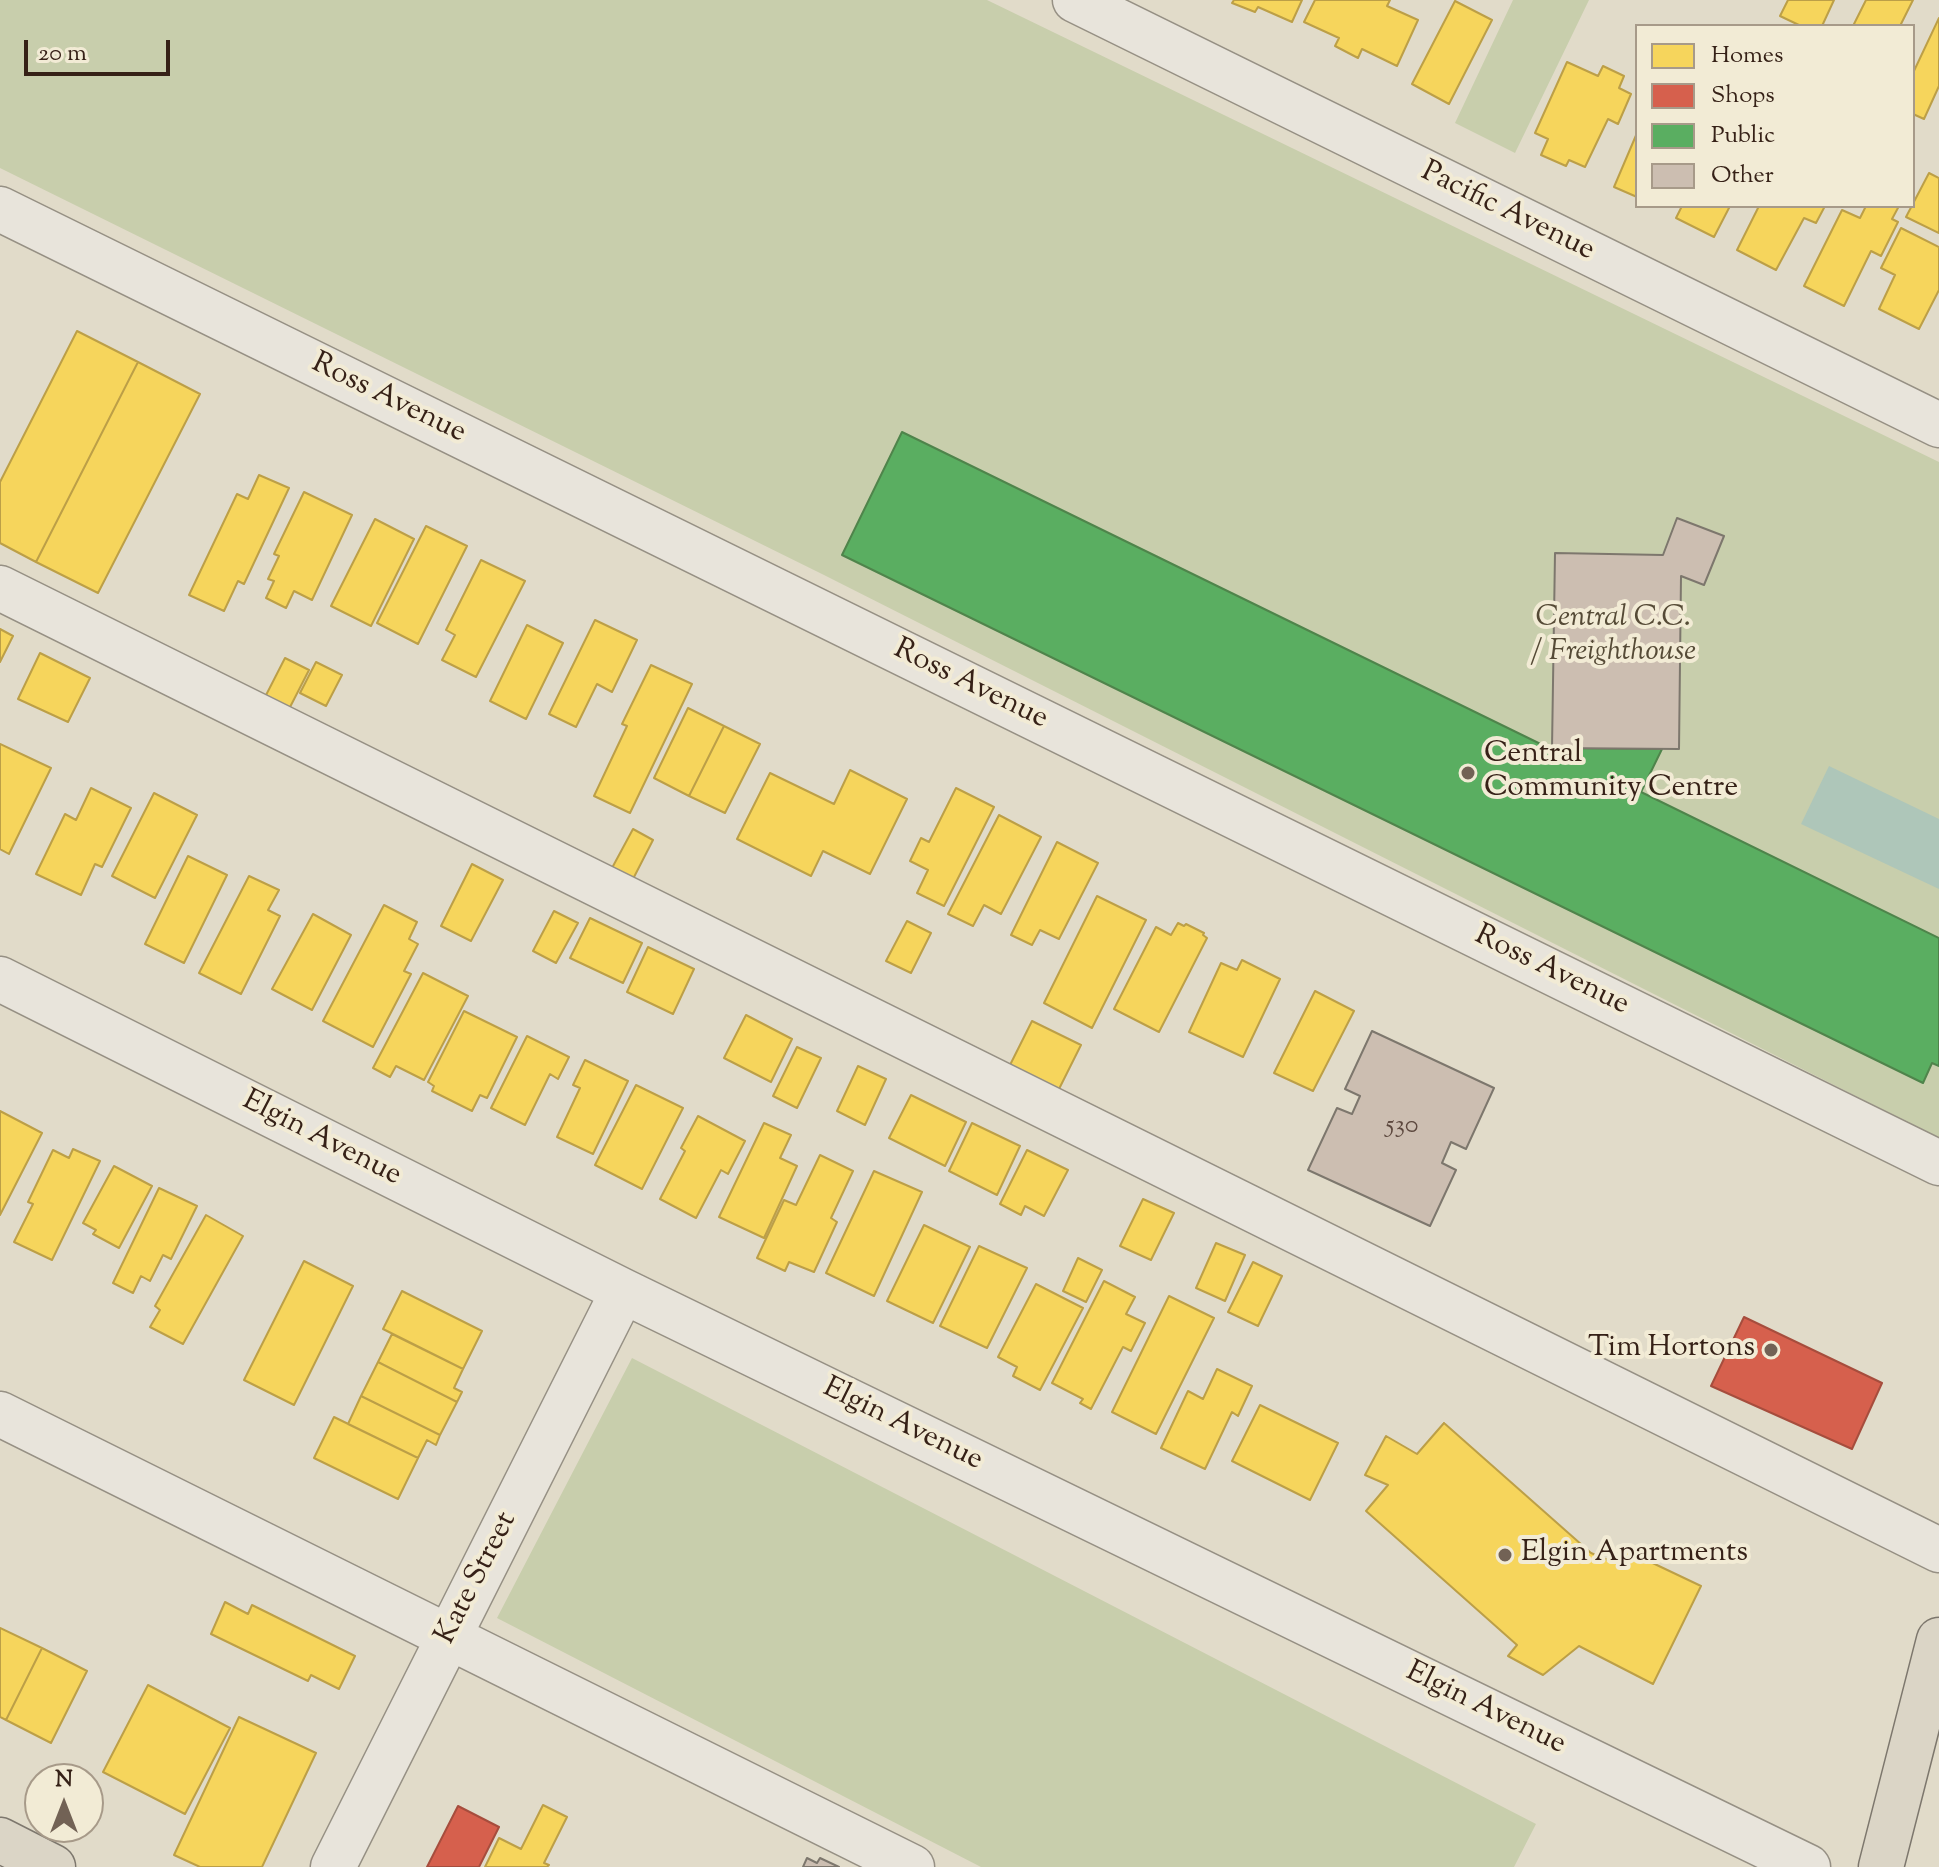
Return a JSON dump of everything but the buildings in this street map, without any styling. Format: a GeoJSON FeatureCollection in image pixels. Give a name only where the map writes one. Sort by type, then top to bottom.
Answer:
{"type":"FeatureCollection","features":[{"type":"Feature","properties":{"kind":"main road"},"geometry":{"type":"LineString","coordinates":[[1881,1867],[1939,1640]]}},
{"type":"Feature","properties":{"kind":"main road"},"geometry":{"type":"LineString","coordinates":[[0,1840],[53,1867]]}},
{"type":"Feature","properties":{"kind":"street","name":"Pacific Avenue"},"geometry":{"type":"LineString","coordinates":[[1075,0],[1939,425]]}},
{"type":"Feature","properties":{"kind":"street","name":"Ross Avenue"},"geometry":{"type":"LineString","coordinates":[[0,209],[1939,1163]]}},
{"type":"Feature","properties":{"kind":"street"},"geometry":{"type":"LineString","coordinates":[[0,588],[1939,1550]]}},
{"type":"Feature","properties":{"kind":"street","name":"Elgin Avenue"},"geometry":{"type":"LineString","coordinates":[[0,979],[623,1291],[1808,1867]]}},
{"type":"Feature","properties":{"kind":"street","name":"Kate Street"},"geometry":{"type":"LineString","coordinates":[[333,1867],[623,1291]]}},
{"type":"Feature","properties":{"kind":"street"},"geometry":{"type":"LineString","coordinates":[[0,1414],[912,1867]]}},
{"type":"Feature","properties":{"kind":"green space","name":"Central C.C. / Freighthouse"},"geometry":{"type":"Polygon","coordinates":[[[0,0],[987,0],[1939,462],[1939,1138],[824,575],[0,168],[0,0]]]}},
{"type":"Feature","properties":{"kind":"green space"},"geometry":{"type":"Polygon","coordinates":[[[1513,0],[1589,0],[1515,153],[1455,123],[1513,0]]]}},
{"type":"Feature","properties":{"kind":"green space"},"geometry":{"type":"Polygon","coordinates":[[[632,1358],[1536,1824],[1514,1867],[981,1867],[497,1618],[632,1358]]]}},
{"type":"Feature","properties":{"kind":"shaded area"},"geometry":{"type":"Polygon","coordinates":[[[1829,766],[1939,819],[1939,889],[1801,824],[1829,766]]]}},
{"type":"Feature","properties":{"kind":"place","name":"Central Community Centre"},"geometry":{"type":"Point","coordinates":[1468,773]}},
{"type":"Feature","properties":{"kind":"place","name":"Tim Hortons"},"geometry":{"type":"Point","coordinates":[1771,1350]}},
{"type":"Feature","properties":{"kind":"place","name":"Elgin Apartments"},"geometry":{"type":"Point","coordinates":[1505,1555]}}]}
